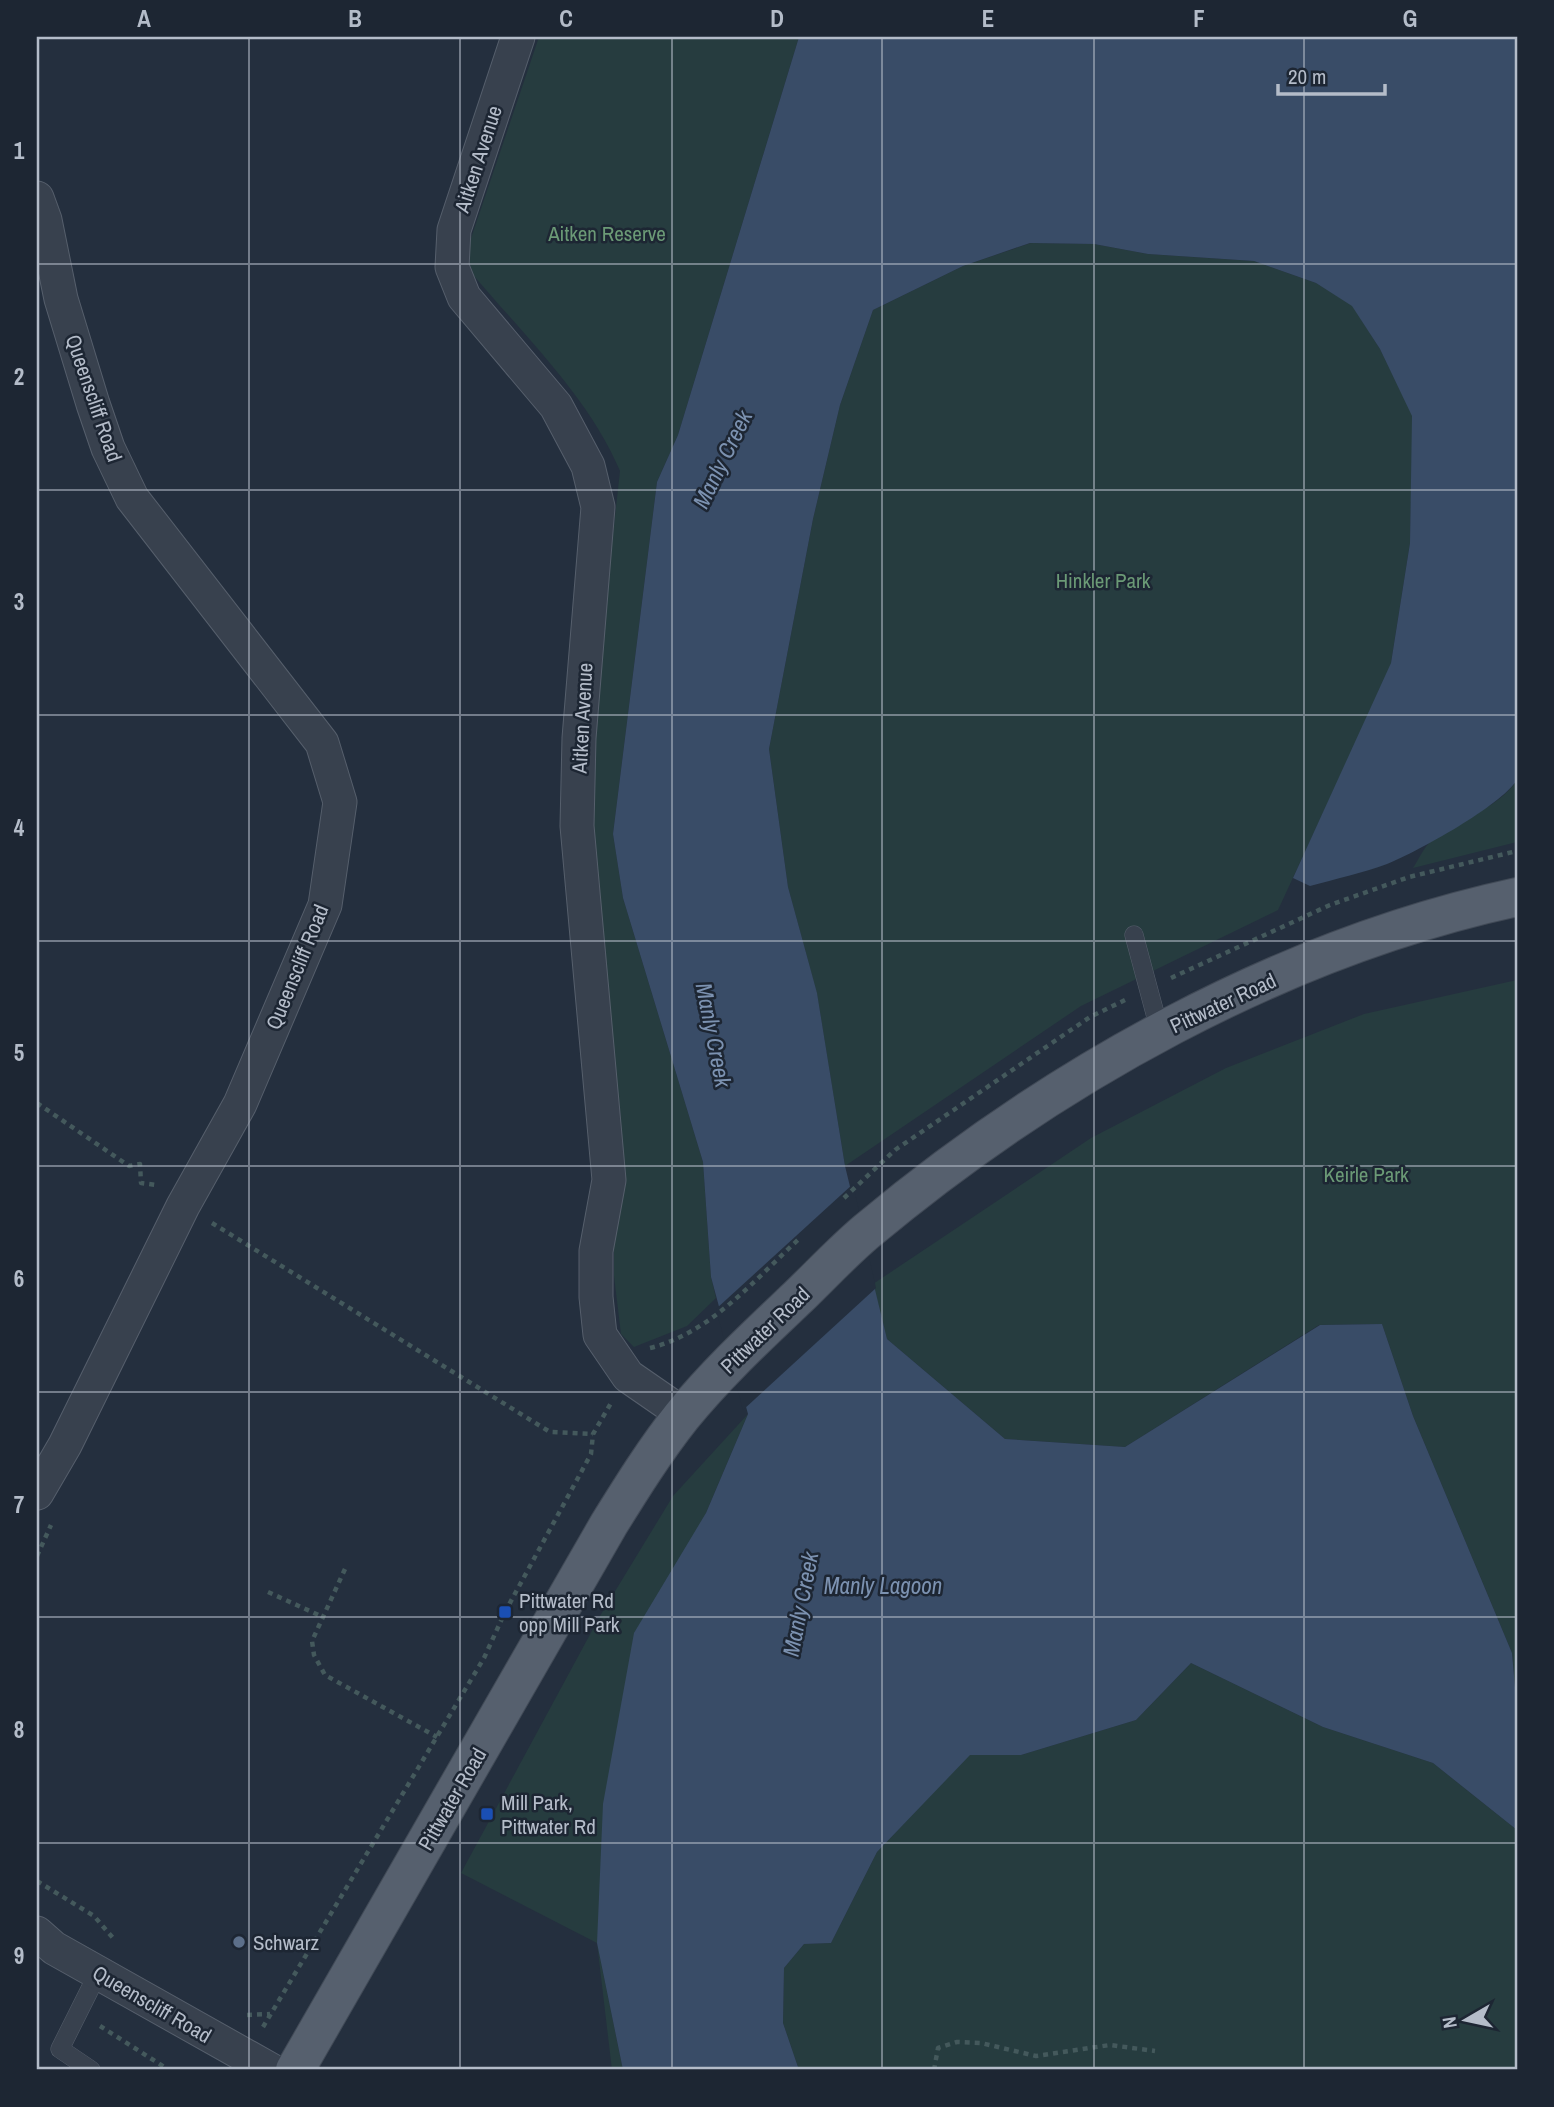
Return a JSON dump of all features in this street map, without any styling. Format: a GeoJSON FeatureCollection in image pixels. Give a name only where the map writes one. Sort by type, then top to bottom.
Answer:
{"type":"FeatureCollection","features":[{"type":"Feature","properties":{"kind":"main road","name":"Pittwater Road"},"geometry":{"type":"LineString","coordinates":[[295,2070],[609,1524],[655,1450],[726,1365],[866,1232],[1016,1118],[1160,1032],[1327,956],[1415,925],[1517,897]]}},
{"type":"Feature","properties":{"kind":"street","name":"Aitken Avenue"},"geometry":{"type":"LineString","coordinates":[[518,37],[454,230],[452,267],[464,297],[556,406],[588,466],[598,507],[579,738],[577,825],[609,1180],[596,1251],[597,1310],[600,1335],[628,1376],[683,1415]]}},
{"type":"Feature","properties":{"kind":"street","name":"Queenscliff Road"},"geometry":{"type":"LineString","coordinates":[[37,198],[45,220],[61,299],[108,449],[132,498],[323,743],[340,802],[325,905],[240,1104],[183,1206],[65,1445],[37,1493]]}},
{"type":"Feature","properties":{"kind":"street","name":"Queenscliff Road"},"geometry":{"type":"LineString","coordinates":[[37,262],[61,299]]}},
{"type":"Feature","properties":{"kind":"street","name":"Queenscliff Road"},"geometry":{"type":"LineString","coordinates":[[37,1933],[54,1948],[258,2064]]}},
{"type":"Feature","properties":{"kind":"lane"},"geometry":{"type":"LineString","coordinates":[[1134,935],[1160,1032]]}},
{"type":"Feature","properties":{"kind":"lane"},"geometry":{"type":"LineString","coordinates":[[91,2070],[60,2049],[98,1973]]}},
{"type":"Feature","properties":{"kind":"path"},"geometry":{"type":"LineString","coordinates":[[37,1103],[129,1166],[140,1164],[141,1183],[152,1182]]}},
{"type":"Feature","properties":{"kind":"path"},"geometry":{"type":"LineString","coordinates":[[839,1203],[858,1185]]}},
{"type":"Feature","properties":{"kind":"path"},"geometry":{"type":"LineString","coordinates":[[225,1230],[550,1432],[593,1434]]}},
{"type":"Feature","properties":{"kind":"path"},"geometry":{"type":"LineString","coordinates":[[258,2064],[271,2014],[484,1658],[505,1612],[591,1454],[593,1434],[628,1376],[648,1349],[668,1344],[712,1319],[810,1230]]}},
{"type":"Feature","properties":{"kind":"path"},"geometry":{"type":"LineString","coordinates":[[345,1569],[312,1641],[314,1655],[326,1675],[437,1737]]}},
{"type":"Feature","properties":{"kind":"path"},"geometry":{"type":"LineString","coordinates":[[268,1592],[323,1617]]}},
{"type":"Feature","properties":{"kind":"path"},"geometry":{"type":"LineString","coordinates":[[37,1881],[94,1916],[109,1935],[120,1942]]}},
{"type":"Feature","properties":{"kind":"path"},"geometry":{"type":"LineString","coordinates":[[78,2013],[165,2069]]}},
{"type":"Feature","properties":{"kind":"path"},"geometry":{"type":"LineString","coordinates":[[244,2016],[271,2014]]}},
{"type":"Feature","properties":{"kind":"path"},"geometry":{"type":"LineString","coordinates":[[934,2070],[939,2049],[957,2042],[981,2043],[1036,2056],[1110,2045],[1155,2051]]}},
{"type":"Feature","properties":{"kind":"green space","name":"Aitken Reserve"},"geometry":{"type":"Polygon","coordinates":[[[539,37],[799,37],[678,435],[657,482],[613,834],[623,898],[703,1162],[711,1277],[716,1298],[687,1326],[634,1347],[621,1334],[614,1276],[614,1231],[624,1189],[621,1119],[593,864],[594,708],[620,471],[592,418],[574,393],[474,276],[466,253],[539,37]]]}},
{"type":"Feature","properties":{"kind":"green space","name":"Hinkler Park"},"geometry":{"type":"Polygon","coordinates":[[[1031,243],[1094,244],[1148,254],[1254,261],[1316,283],[1352,305],[1380,349],[1413,416],[1410,543],[1390,669],[1278,910],[1081,1006],[845,1166],[817,994],[788,887],[769,749],[813,519],[840,405],[873,310],[963,266],[1031,243]]]}},
{"type":"Feature","properties":{"kind":"green space"},"geometry":{"type":"Polygon","coordinates":[[[1517,780],[1517,842],[1413,868],[1424,850],[1441,832],[1498,800],[1517,780]]]}},
{"type":"Feature","properties":{"kind":"green space","name":"Keirle Park"},"geometry":{"type":"Polygon","coordinates":[[[1517,980],[1517,1710],[1512,1653],[1413,1416],[1382,1324],[1319,1325],[1125,1447],[1005,1439],[887,1339],[873,1284],[1091,1138],[1226,1068],[1364,1014],[1517,980]]]}},
{"type":"Feature","properties":{"kind":"green space"},"geometry":{"type":"Polygon","coordinates":[[[748,1414],[706,1513],[597,1943],[461,1873],[600,1616],[673,1496],[748,1414]]]}},
{"type":"Feature","properties":{"kind":"green space"},"geometry":{"type":"Polygon","coordinates":[[[1191,1663],[1323,1727],[1433,1763],[1517,1830],[1517,2070],[799,2070],[783,2023],[784,1968],[804,1944],[831,1943],[877,1852],[970,1754],[1021,1755],[1136,1720],[1191,1663]]]}},
{"type":"Feature","properties":{"kind":"green space"},"geometry":{"type":"Polygon","coordinates":[[[597,1943],[623,2070],[612,2070],[597,1943]]]}},
{"type":"Feature","properties":{"kind":"water","name":"Manly Lagoon"},"geometry":{"type":"Polygon","coordinates":[[[799,37],[1517,37],[1517,780],[1508,791],[1458,827],[1387,864],[1310,886],[1293,878],[1391,663],[1410,543],[1412,416],[1380,349],[1352,306],[1316,283],[1254,261],[1148,254],[1094,244],[1030,243],[963,266],[873,310],[840,405],[813,519],[769,749],[788,887],[817,993],[845,1166],[887,1339],[1005,1439],[1125,1447],[1320,1325],[1382,1324],[1413,1416],[1512,1653],[1517,1710],[1517,1830],[1433,1763],[1323,1727],[1191,1663],[1136,1720],[1021,1755],[970,1755],[877,1852],[831,1943],[804,1944],[784,1968],[783,2023],[799,2070],[623,2070],[597,1943],[603,1804],[634,1633],[706,1513],[748,1414],[711,1277],[703,1162],[623,898],[613,834],[657,482],[678,435],[799,37]]]}},
{"type":"Feature","properties":{"kind":"pier"},"geometry":{"type":"Polygon","coordinates":[[[853,1184],[876,1288],[743,1410],[716,1309],[853,1184]]]}},
{"type":"Feature","properties":{"kind":"place","name":"Pittwater Rd opp Mill Park"},"geometry":{"type":"Point","coordinates":[505,1612]}},
{"type":"Feature","properties":{"kind":"place","name":"Mill Park, Pittwater Rd"},"geometry":{"type":"Point","coordinates":[487,1814]}},
{"type":"Feature","properties":{"kind":"place","name":"Schwarz"},"geometry":{"type":"Point","coordinates":[239,1942]}},
{"type":"Feature","properties":{"kind":"water label","name":"Manly Creek"},"geometry":{"type":"Point","coordinates":[722,459]}},
{"type":"Feature","properties":{"kind":"water label","name":"Manly Creek"},"geometry":{"type":"Point","coordinates":[714,1035]}},
{"type":"Feature","properties":{"kind":"water label","name":"Manly Creek"},"geometry":{"type":"Point","coordinates":[800,1604]}}]}
